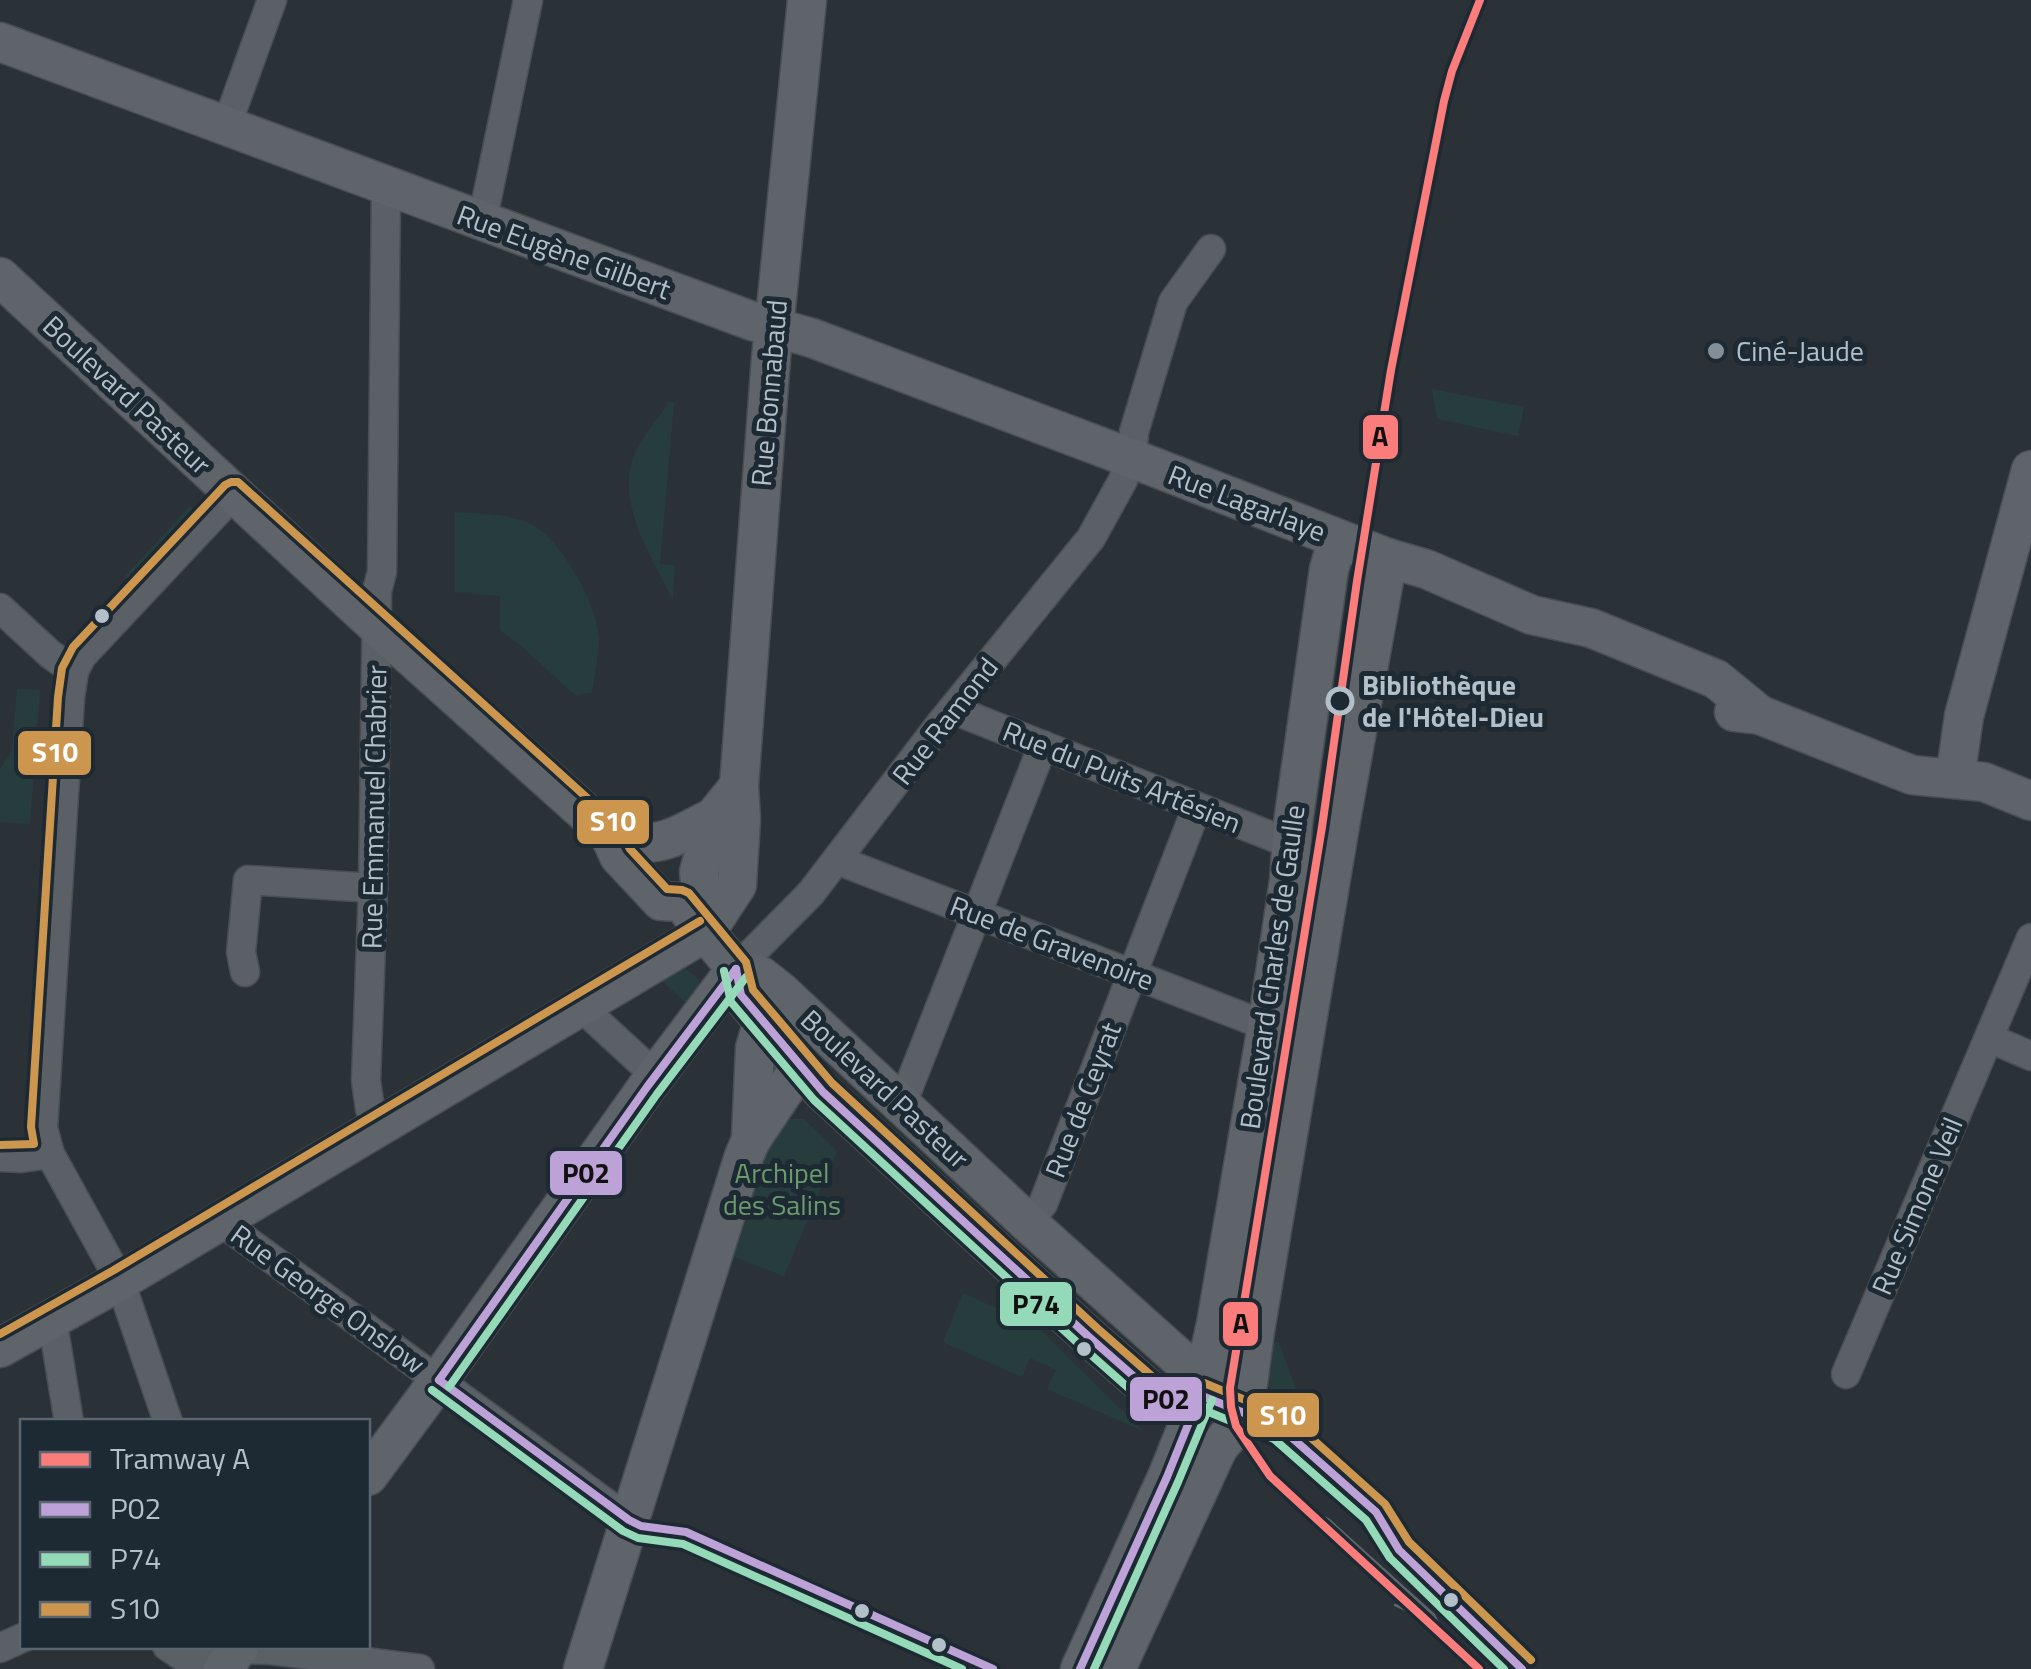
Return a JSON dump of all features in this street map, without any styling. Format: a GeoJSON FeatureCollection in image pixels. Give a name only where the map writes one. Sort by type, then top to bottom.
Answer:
{"type":"FeatureCollection","features":[{"type":"Feature","properties":{"kind":"main road","name":"Rue Bonnabaud"},"geometry":{"type":"LineString","coordinates":[[706,932],[738,885],[739,786],[774,328],[807,0]]}},
{"type":"Feature","properties":{"kind":"main road","name":"Rue Eugène Gilbert"},"geometry":{"type":"LineString","coordinates":[[0,42],[1130,458]]}},
{"type":"Feature","properties":{"kind":"main road","name":"Boulevard Pasteur"},"geometry":{"type":"LineString","coordinates":[[0,278],[378,627],[619,838],[619,856],[661,900],[680,902],[706,932],[736,969],[741,995],[823,1092],[1156,1396],[1177,1402],[1222,1404]]}},
{"type":"Feature","properties":{"kind":"main road","name":"Rue Lagarlaye"},"geometry":{"type":"LineString","coordinates":[[1130,458],[1388,558],[1426,568],[1532,615],[1592,628],[1716,679],[1760,715],[1912,774],[1984,782],[2031,801]]}},
{"type":"Feature","properties":{"kind":"main road"},"geometry":{"type":"LineString","coordinates":[[1955,779],[1971,685],[2031,470]]}},
{"type":"Feature","properties":{"kind":"main road","name":"Boulevard Charles de Gaulle"},"geometry":{"type":"LineString","coordinates":[[1222,1404],[1216,1324],[1267,1026],[1329,569],[1338,539]]}},
{"type":"Feature","properties":{"kind":"main road","name":"Boulevard Charles de Gaulle"},"geometry":{"type":"LineString","coordinates":[[1222,1404],[1255,1332],[1388,558]]}},
{"type":"Feature","properties":{"kind":"main road"},"geometry":{"type":"LineString","coordinates":[[0,1348],[706,932],[698,872],[714,817],[739,786]]}},
{"type":"Feature","properties":{"kind":"main road"},"geometry":{"type":"LineString","coordinates":[[619,838],[657,843],[714,817]]}},
{"type":"Feature","properties":{"kind":"main road","name":"Boulevard Pasteur"},"geometry":{"type":"LineString","coordinates":[[736,969],[770,982],[1190,1368],[1222,1404]]}},
{"type":"Feature","properties":{"kind":"main road"},"geometry":{"type":"LineString","coordinates":[[370,1473],[655,1075],[736,969]]}},
{"type":"Feature","properties":{"kind":"main road"},"geometry":{"type":"LineString","coordinates":[[583,1669],[750,1140],[755,1048],[763,1021]]}},
{"type":"Feature","properties":{"kind":"main road","name":"Boulevard Pasteur"},"geometry":{"type":"LineString","coordinates":[[800,1067],[816,1064],[841,1077],[977,1198],[1000,1214],[1027,1222]]}},
{"type":"Feature","properties":{"kind":"main road"},"geometry":{"type":"LineString","coordinates":[[750,1140],[800,1067]]}},
{"type":"Feature","properties":{"kind":"main road"},"geometry":{"type":"LineString","coordinates":[[1080,1669],[1175,1459],[1222,1404],[1236,1426],[1218,1448],[1116,1669]]}},
{"type":"Feature","properties":{"kind":"street"},"geometry":{"type":"LineString","coordinates":[[226,127],[272,0]]}},
{"type":"Feature","properties":{"kind":"street"},"geometry":{"type":"LineString","coordinates":[[482,222],[528,0]]}},
{"type":"Feature","properties":{"kind":"street","name":"Rue Emmanuel Chabrier"},"geometry":{"type":"LineString","coordinates":[[378,1127],[370,1109],[366,1080],[377,591],[382,572],[386,186]]}},
{"type":"Feature","properties":{"kind":"street","name":"Rue Ramond"},"geometry":{"type":"LineString","coordinates":[[736,969],[798,908],[1092,538],[1130,458],[1134,432],[1173,302],[1211,249]]}},
{"type":"Feature","properties":{"kind":"street"},"geometry":{"type":"LineString","coordinates":[[167,1419],[120,1280],[50,1154],[43,1128],[70,698],[74,671],[82,656],[234,494]]}},
{"type":"Feature","properties":{"kind":"street"},"geometry":{"type":"LineString","coordinates":[[0,608],[74,671]]}},
{"type":"Feature","properties":{"kind":"street","name":"Rue du Puits Artésien"},"geometry":{"type":"LineString","coordinates":[[954,710],[1291,844]]}},
{"type":"Feature","properties":{"kind":"street"},"geometry":{"type":"LineString","coordinates":[[902,1104],[1043,746]]}},
{"type":"Feature","properties":{"kind":"street","name":"Rue de Ceyrat"},"geometry":{"type":"LineString","coordinates":[[1027,1222],[1043,1204],[1197,806]]}},
{"type":"Feature","properties":{"kind":"street","name":"Rue de Gravenoire"},"geometry":{"type":"LineString","coordinates":[[837,860],[1267,1026]]}},
{"type":"Feature","properties":{"kind":"street"},"geometry":{"type":"LineString","coordinates":[[245,972],[241,952],[248,880],[373,888]]}},
{"type":"Feature","properties":{"kind":"street","name":"Rue Simone Veil"},"geometry":{"type":"LineString","coordinates":[[1846,1374],[2031,938]]}},
{"type":"Feature","properties":{"kind":"street"},"geometry":{"type":"LineString","coordinates":[[580,1006],[655,1075]]}},
{"type":"Feature","properties":{"kind":"street"},"geometry":{"type":"LineString","coordinates":[[1989,1038],[2031,1056]]}},
{"type":"Feature","properties":{"kind":"street"},"geometry":{"type":"LineString","coordinates":[[0,1157],[36,1158],[50,1154]]}},
{"type":"Feature","properties":{"kind":"street","name":"Rue George Onslow"},"geometry":{"type":"LineString","coordinates":[[220,1221],[628,1520]]}},
{"type":"Feature","properties":{"kind":"street"},"geometry":{"type":"LineString","coordinates":[[52,1318],[69,1419]]}},
{"type":"Feature","properties":{"kind":"street"},"geometry":{"type":"LineString","coordinates":[[171,1649],[189,1661],[208,1664],[271,1650],[420,1669]]}},
{"type":"Feature","properties":{"kind":"green space"},"geometry":{"type":"Polygon","coordinates":[[[1432,389],[1524,407],[1518,436],[1437,419],[1432,389]]]}},
{"type":"Feature","properties":{"kind":"green space"},"geometry":{"type":"Polygon","coordinates":[[[670,401],[674,403],[660,564],[675,565],[673,600],[638,529],[629,490],[635,453],[670,401]]]}},
{"type":"Feature","properties":{"kind":"green space"},"geometry":{"type":"Polygon","coordinates":[[[190,506],[199,515],[135,586],[124,577],[190,506]]]}},
{"type":"Feature","properties":{"kind":"green space"},"geometry":{"type":"Polygon","coordinates":[[[455,512],[524,521],[544,533],[566,559],[597,624],[599,645],[592,693],[575,695],[500,630],[500,596],[455,592],[455,512]]]}},
{"type":"Feature","properties":{"kind":"green space"},"geometry":{"type":"Polygon","coordinates":[[[17,689],[40,690],[30,824],[0,822],[0,769],[12,751],[17,689]]]}},
{"type":"Feature","properties":{"kind":"green space"},"geometry":{"type":"Polygon","coordinates":[[[685,968],[699,980],[698,992],[689,1005],[662,981],[674,970],[685,968]]]}},
{"type":"Feature","properties":{"kind":"green space","name":"Archipel des Salins"},"geometry":{"type":"Polygon","coordinates":[[[786,1119],[804,1119],[837,1151],[784,1276],[726,1254],[750,1175],[786,1119]]]}},
{"type":"Feature","properties":{"kind":"green space"},"geometry":{"type":"Polygon","coordinates":[[[963,1293],[1039,1328],[1143,1431],[1047,1389],[1056,1370],[1030,1358],[1022,1377],[943,1342],[963,1293]]]}},
{"type":"Feature","properties":{"kind":"green space"},"geometry":{"type":"Polygon","coordinates":[[[1260,1339],[1279,1343],[1301,1402],[1286,1411],[1267,1385],[1260,1339]]]}},
{"type":"Feature","properties":{"kind":"tram line","name":"A"},"geometry":{"type":"LineString","coordinates":[[1479,1669],[1270,1476],[1236,1426],[1230,1388],[1322,827],[1391,370],[1444,101],[1480,0]]}},
{"type":"Feature","properties":{"kind":"tram line"},"geometry":{"type":"LineString","coordinates":[[1304,1507],[1328,1519],[1434,1615],[1444,1635]]}},
{"type":"Feature","properties":{"kind":"tram line"},"geometry":{"type":"LineString","coordinates":[[1395,1605],[1427,1619]]}},
{"type":"Feature","properties":{"kind":"transit line","name":"S10"},"geometry":{"type":"LineString","coordinates":[[1,1145],[34,1144],[31,1127],[62,668],[73,647],[225,485],[238,482],[617,825],[630,849],[667,889],[689,893],[746,962],[753,990],[832,1083],[1097,1328],[1162,1385],[1177,1389],[1204,1383],[1289,1418],[1385,1504],[1409,1542],[1531,1660]]}},
{"type":"Feature","properties":{"kind":"transit line","name":"S10"},"geometry":{"type":"LineString","coordinates":[[0,1334],[700,921]]}},
{"type":"Feature","properties":{"kind":"transit line","name":"P02"},"geometry":{"type":"LineString","coordinates":[[736,969],[741,995],[823,1092],[1089,1337],[1156,1396],[1177,1402],[1200,1395],[1281,1428],[1376,1512],[1399,1550],[1522,1669]]}},
{"type":"Feature","properties":{"kind":"transit line","name":"P02"},"geometry":{"type":"LineString","coordinates":[[439,1380],[647,1087],[736,969]]}},
{"type":"Feature","properties":{"kind":"transit line","name":"P74"},"geometry":{"type":"LineString","coordinates":[[724,971],[731,1002],[814,1100],[1081,1346],[1150,1407],[1177,1414],[1199,1408],[1274,1439],[1366,1520],[1390,1558],[1504,1669]]}},
{"type":"Feature","properties":{"kind":"transit line","name":"P74"},"geometry":{"type":"LineString","coordinates":[[449,1387],[657,1094],[746,977]]}},
{"type":"Feature","properties":{"kind":"transit line","name":"P02"},"geometry":{"type":"LineString","coordinates":[[439,1380],[629,1520],[641,1526],[686,1532],[993,1669]]}},
{"type":"Feature","properties":{"kind":"transit line","name":"P74"},"geometry":{"type":"LineString","coordinates":[[432,1390],[623,1531],[638,1538],[683,1544],[962,1669]]}},
{"type":"Feature","properties":{"kind":"transit line","name":"P02"},"geometry":{"type":"LineString","coordinates":[[1080,1669],[1200,1395]]}},
{"type":"Feature","properties":{"kind":"transit line","name":"P74"},"geometry":{"type":"LineString","coordinates":[[1094,1669],[1212,1400]]}},
{"type":"Feature","properties":{"kind":"place","name":"Ciné-Jaude"},"geometry":{"type":"Point","coordinates":[1716,351]}},
{"type":"Feature","properties":{"kind":"place","name":"Bibliothèque de l'Hôtel-Dieu"},"geometry":{"type":"Point","coordinates":[1340,701]}}]}
